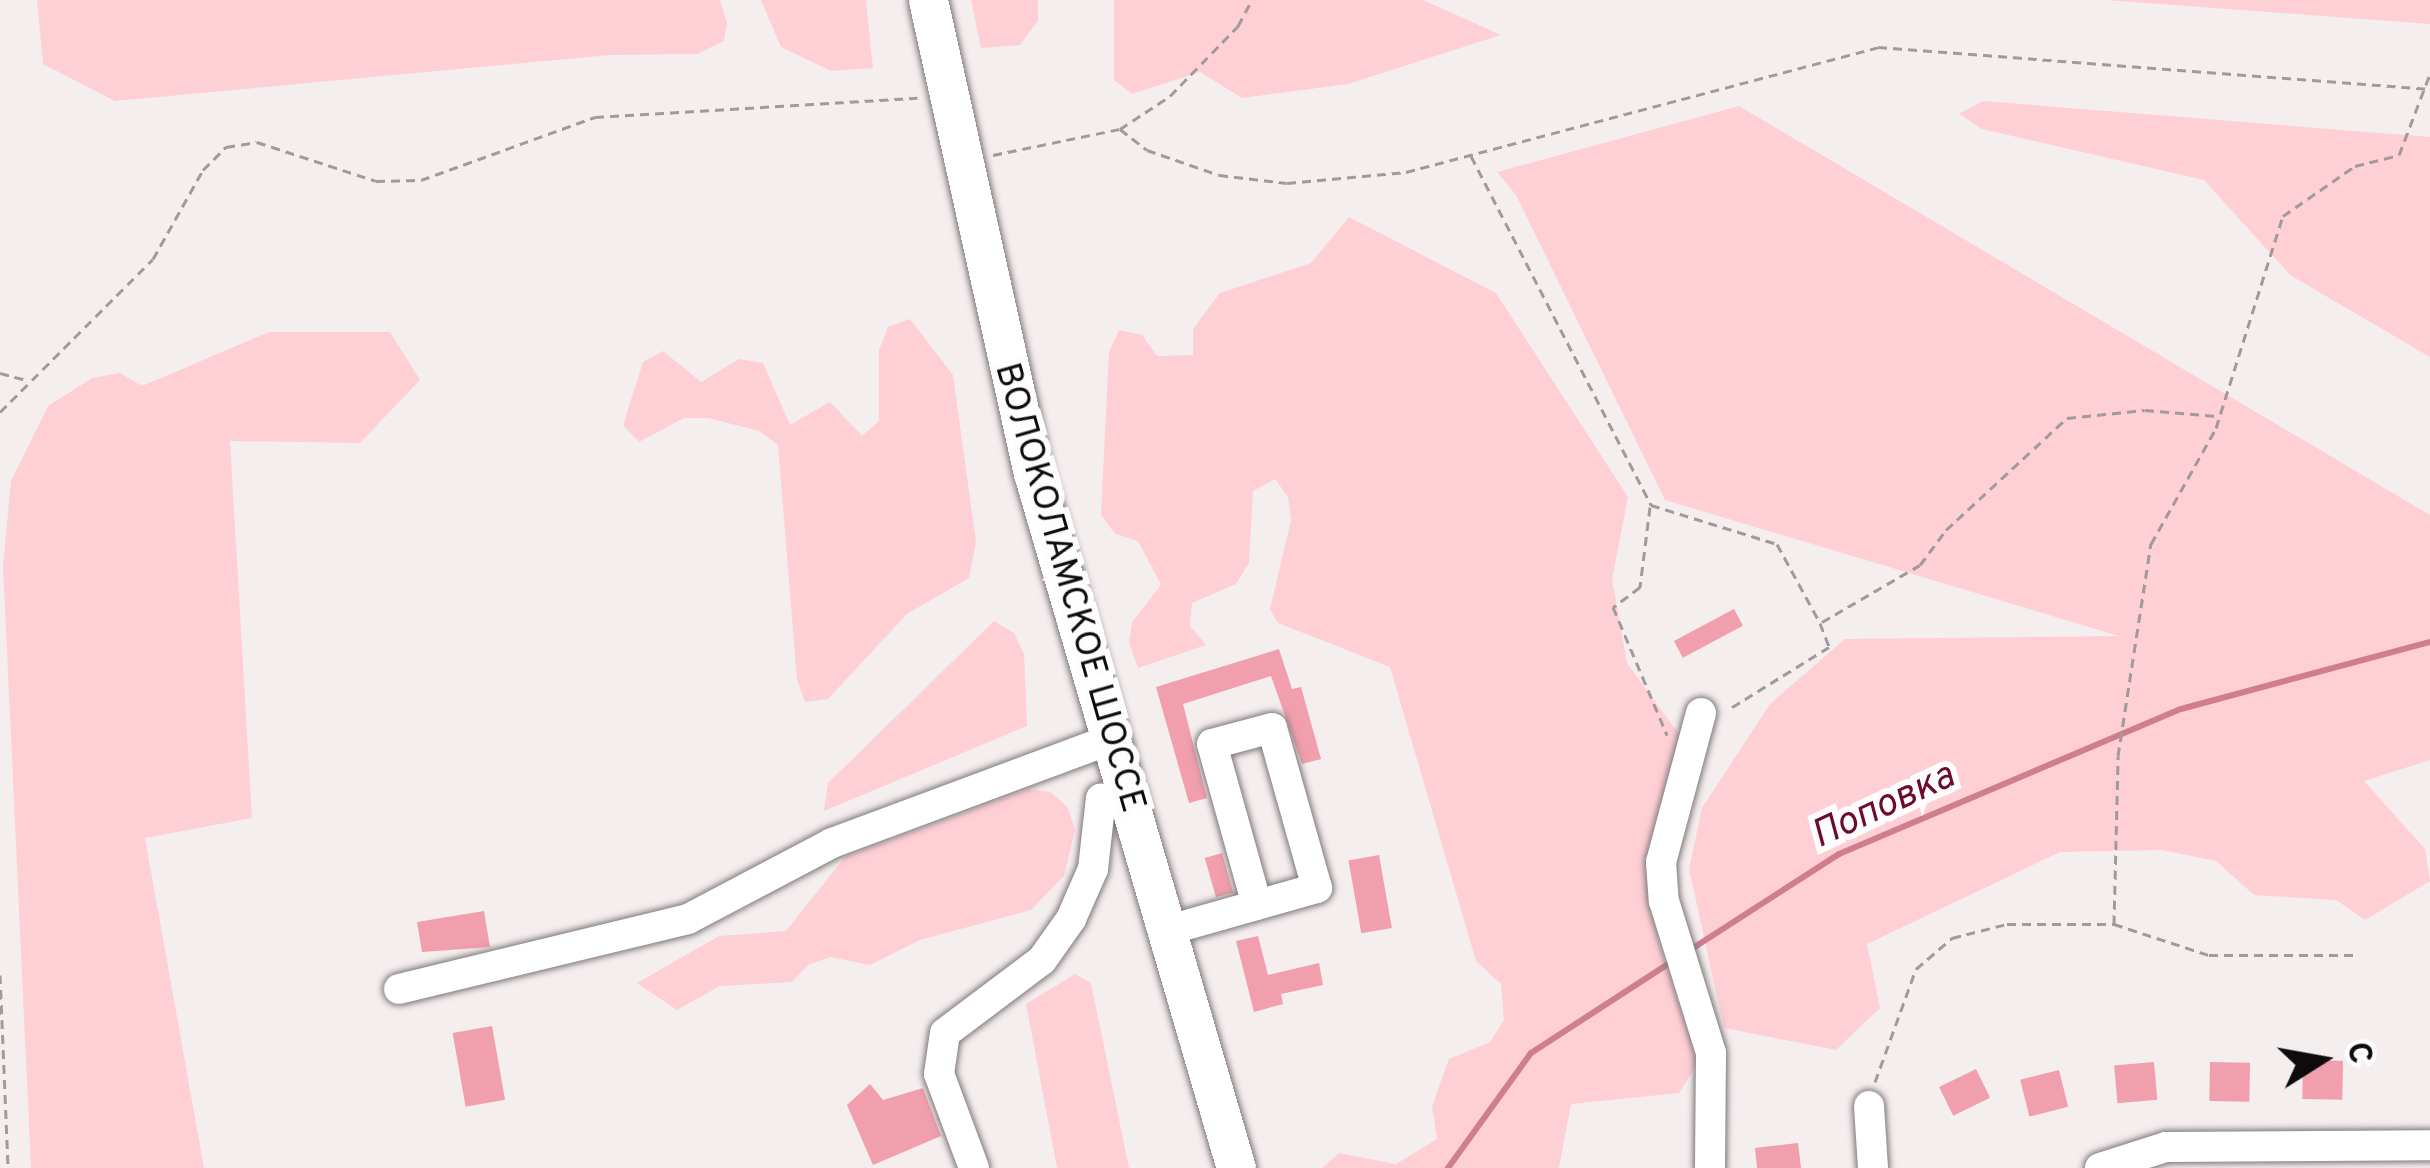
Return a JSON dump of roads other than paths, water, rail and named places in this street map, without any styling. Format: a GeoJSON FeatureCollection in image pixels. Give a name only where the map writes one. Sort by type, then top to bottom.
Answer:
{"type":"FeatureCollection","features":[{"type":"Feature","properties":{"kind":"main road","name":"ВОЛОКОЛАМСКОЕ ШОССЕ"},"geometry":{"type":"LineString","coordinates":[[903,0],[980,357],[1097,743],[1165,931],[1236,1168]]}},
{"type":"Feature","properties":{"kind":"main road","name":"ВОЛОКОЛАМСКОЕ ШОССЕ"},"geometry":{"type":"LineString","coordinates":[[928,0],[1001,350],[1097,743],[1101,798],[1211,1168]]}},
{"type":"Feature","properties":{"kind":"street"},"geometry":{"type":"LineString","coordinates":[[1699,721],[1661,862],[1664,901],[1711,1053],[1710,1168]]}},
{"type":"Feature","properties":{"kind":"street"},"geometry":{"type":"LineString","coordinates":[[1165,931],[1257,905],[1317,888],[1272,728],[1212,744],[1257,905]]}},
{"type":"Feature","properties":{"kind":"street"},"geometry":{"type":"LineString","coordinates":[[399,989],[688,920],[832,843],[1097,743]]}},
{"type":"Feature","properties":{"kind":"street"},"geometry":{"type":"LineString","coordinates":[[974,1168],[939,1074],[945,1033],[1042,960],[1071,920],[1093,869],[1101,798]]}},
{"type":"Feature","properties":{"kind":"street"},"geometry":{"type":"LineString","coordinates":[[1869,1106],[1873,1168]]}},
{"type":"Feature","properties":{"kind":"street"},"geometry":{"type":"LineString","coordinates":[[2100,1168],[2167,1158],[2359,1157],[2430,1144]]}},
{"type":"Feature","properties":{"kind":"waterway","name":"Поповка"},"geometry":{"type":"LineString","coordinates":[[1690,950],[1839,854],[2181,709],[2430,642]]}},
{"type":"Feature","properties":{"kind":"waterway","name":"Поповка"},"geometry":{"type":"LineString","coordinates":[[1448,1168],[1531,1053],[1674,960]]}}]}
